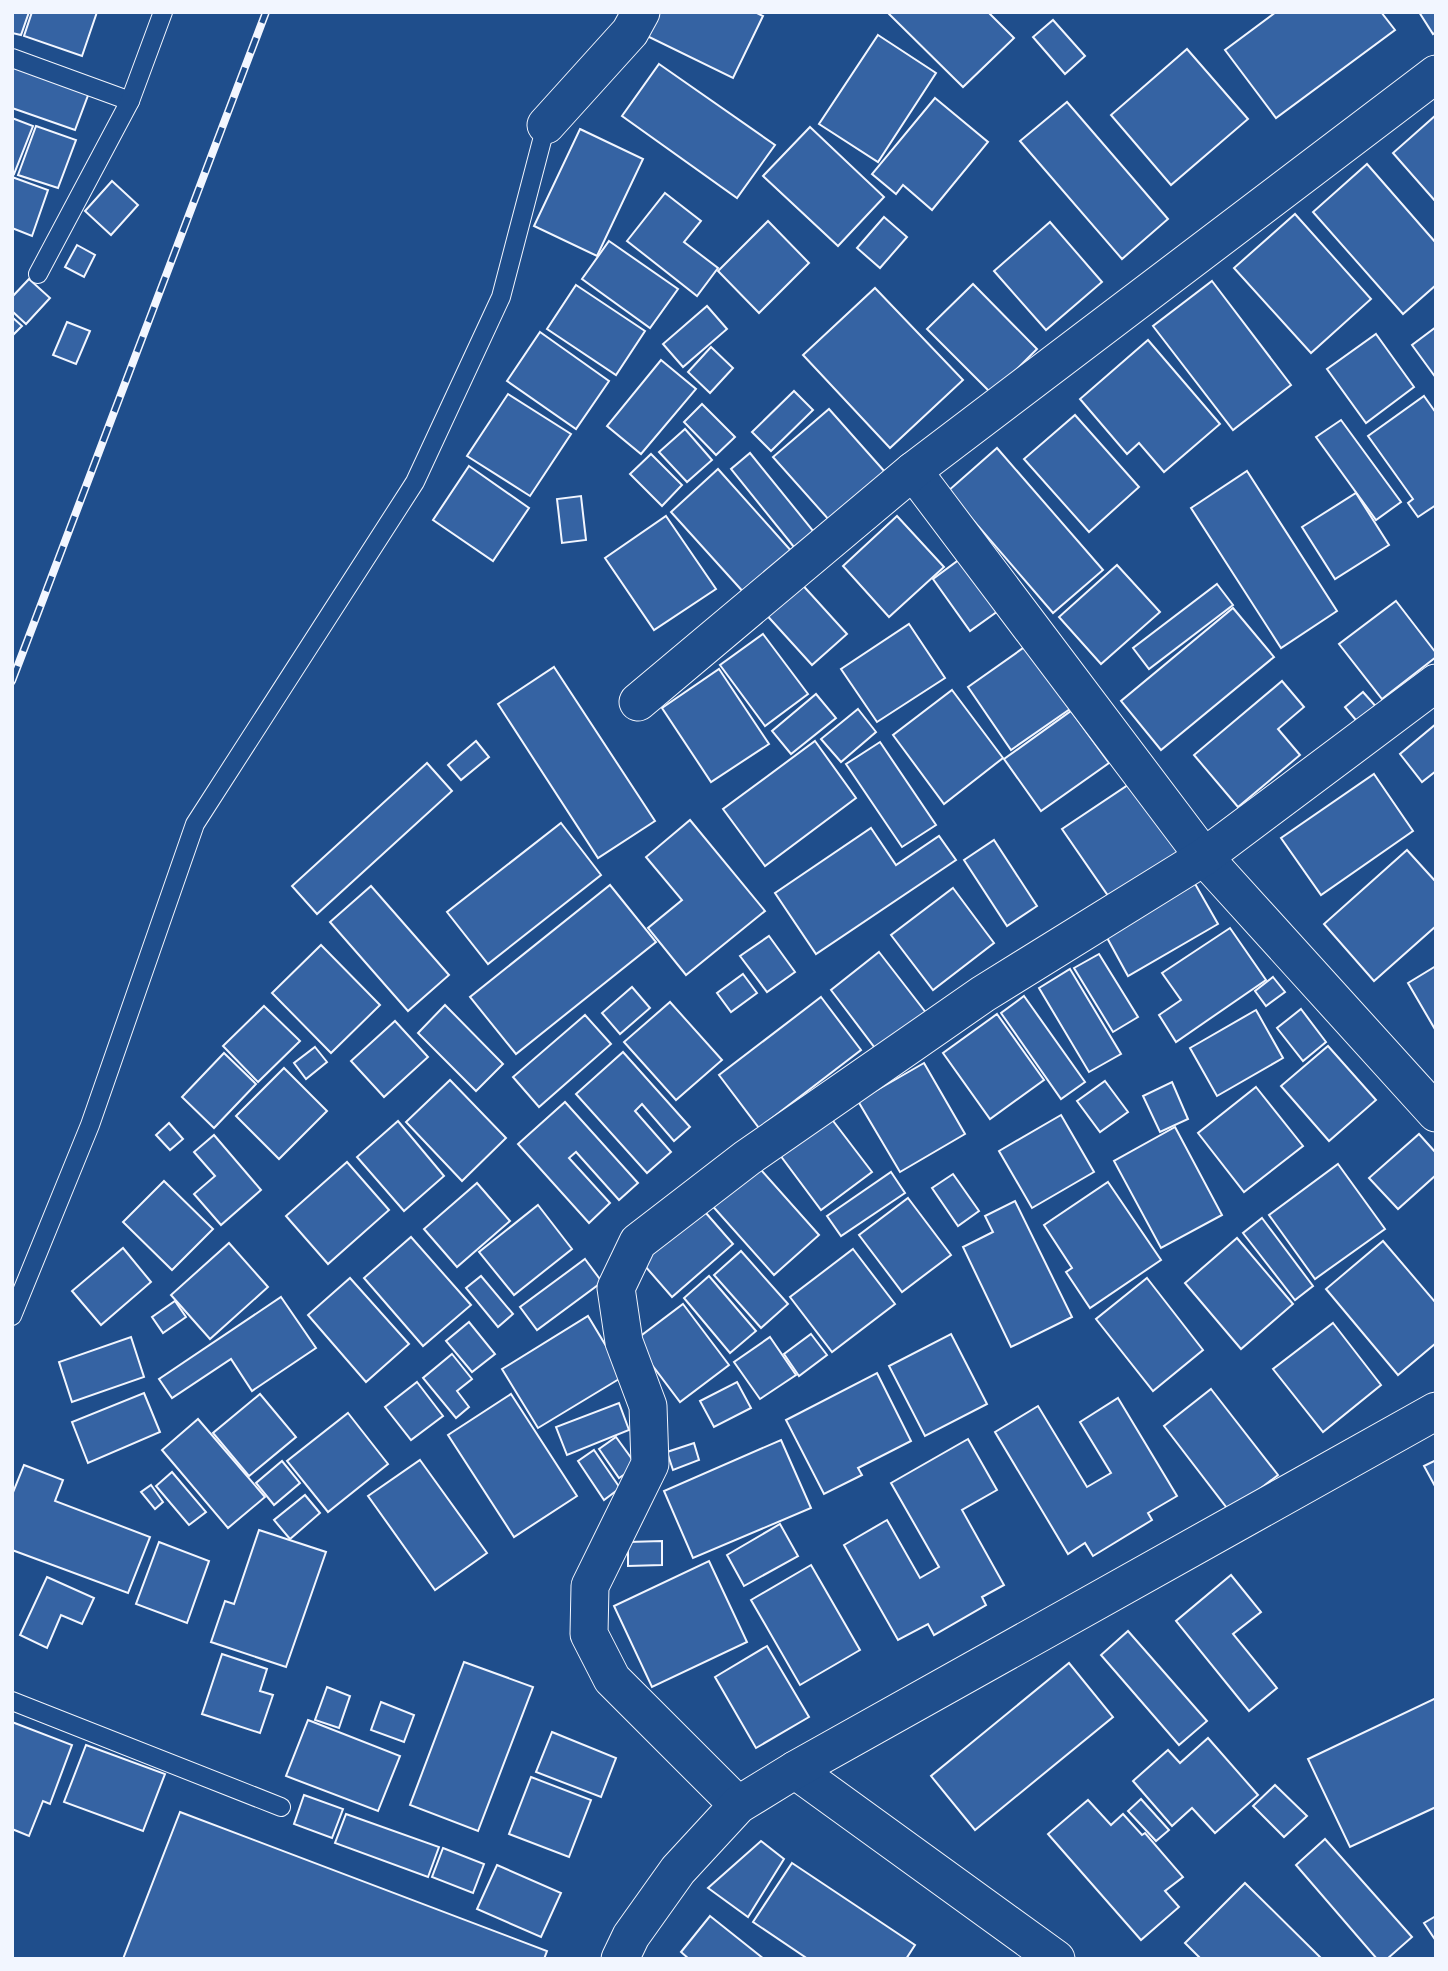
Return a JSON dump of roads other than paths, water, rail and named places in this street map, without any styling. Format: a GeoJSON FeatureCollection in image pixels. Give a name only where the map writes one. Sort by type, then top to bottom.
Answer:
{"type":"FeatureCollection","features":[{"type":"Feature","properties":{"kind":"street"},"geometry":{"type":"LineString","coordinates":[[546,125],[629,32],[641,12]]}},
{"type":"Feature","properties":{"kind":"street"},"geometry":{"type":"LineString","coordinates":[[638,702],[913,471],[1436,74]]}},
{"type":"Feature","properties":{"kind":"street"},"geometry":{"type":"LineString","coordinates":[[913,471],[1204,857],[1436,1113]]}},
{"type":"Feature","properties":{"kind":"street"},"geometry":{"type":"LineString","coordinates":[[738,1805],[612,1679],[589,1634],[590,1586],[649,1464],[648,1406],[624,1342],[616,1288],[638,1242],[747,1158],[983,994],[1204,857],[1436,683]]}},
{"type":"Feature","properties":{"kind":"street"},"geometry":{"type":"LineString","coordinates":[[620,1959],[631,1936],[678,1870],[738,1805],[795,1770],[1436,1411]]}},
{"type":"Feature","properties":{"kind":"street"},"geometry":{"type":"LineString","coordinates":[[795,1770],[1056,1959]]}},
{"type":"Feature","properties":{"kind":"lane"},"geometry":{"type":"LineString","coordinates":[[38,274],[130,101],[163,12]]}},
{"type":"Feature","properties":{"kind":"lane"},"geometry":{"type":"LineString","coordinates":[[12,58],[130,101]]}},
{"type":"Feature","properties":{"kind":"lane"},"geometry":{"type":"LineString","coordinates":[[12,1316],[90,1125],[195,824],[415,482],[501,297],[546,125]]}},
{"type":"Feature","properties":{"kind":"lane"},"geometry":{"type":"LineString","coordinates":[[12,1702],[281,1808]]}},
{"type":"Feature","properties":{"kind":"railway"},"geometry":{"type":"LineString","coordinates":[[12,681],[266,12]]}}]}
